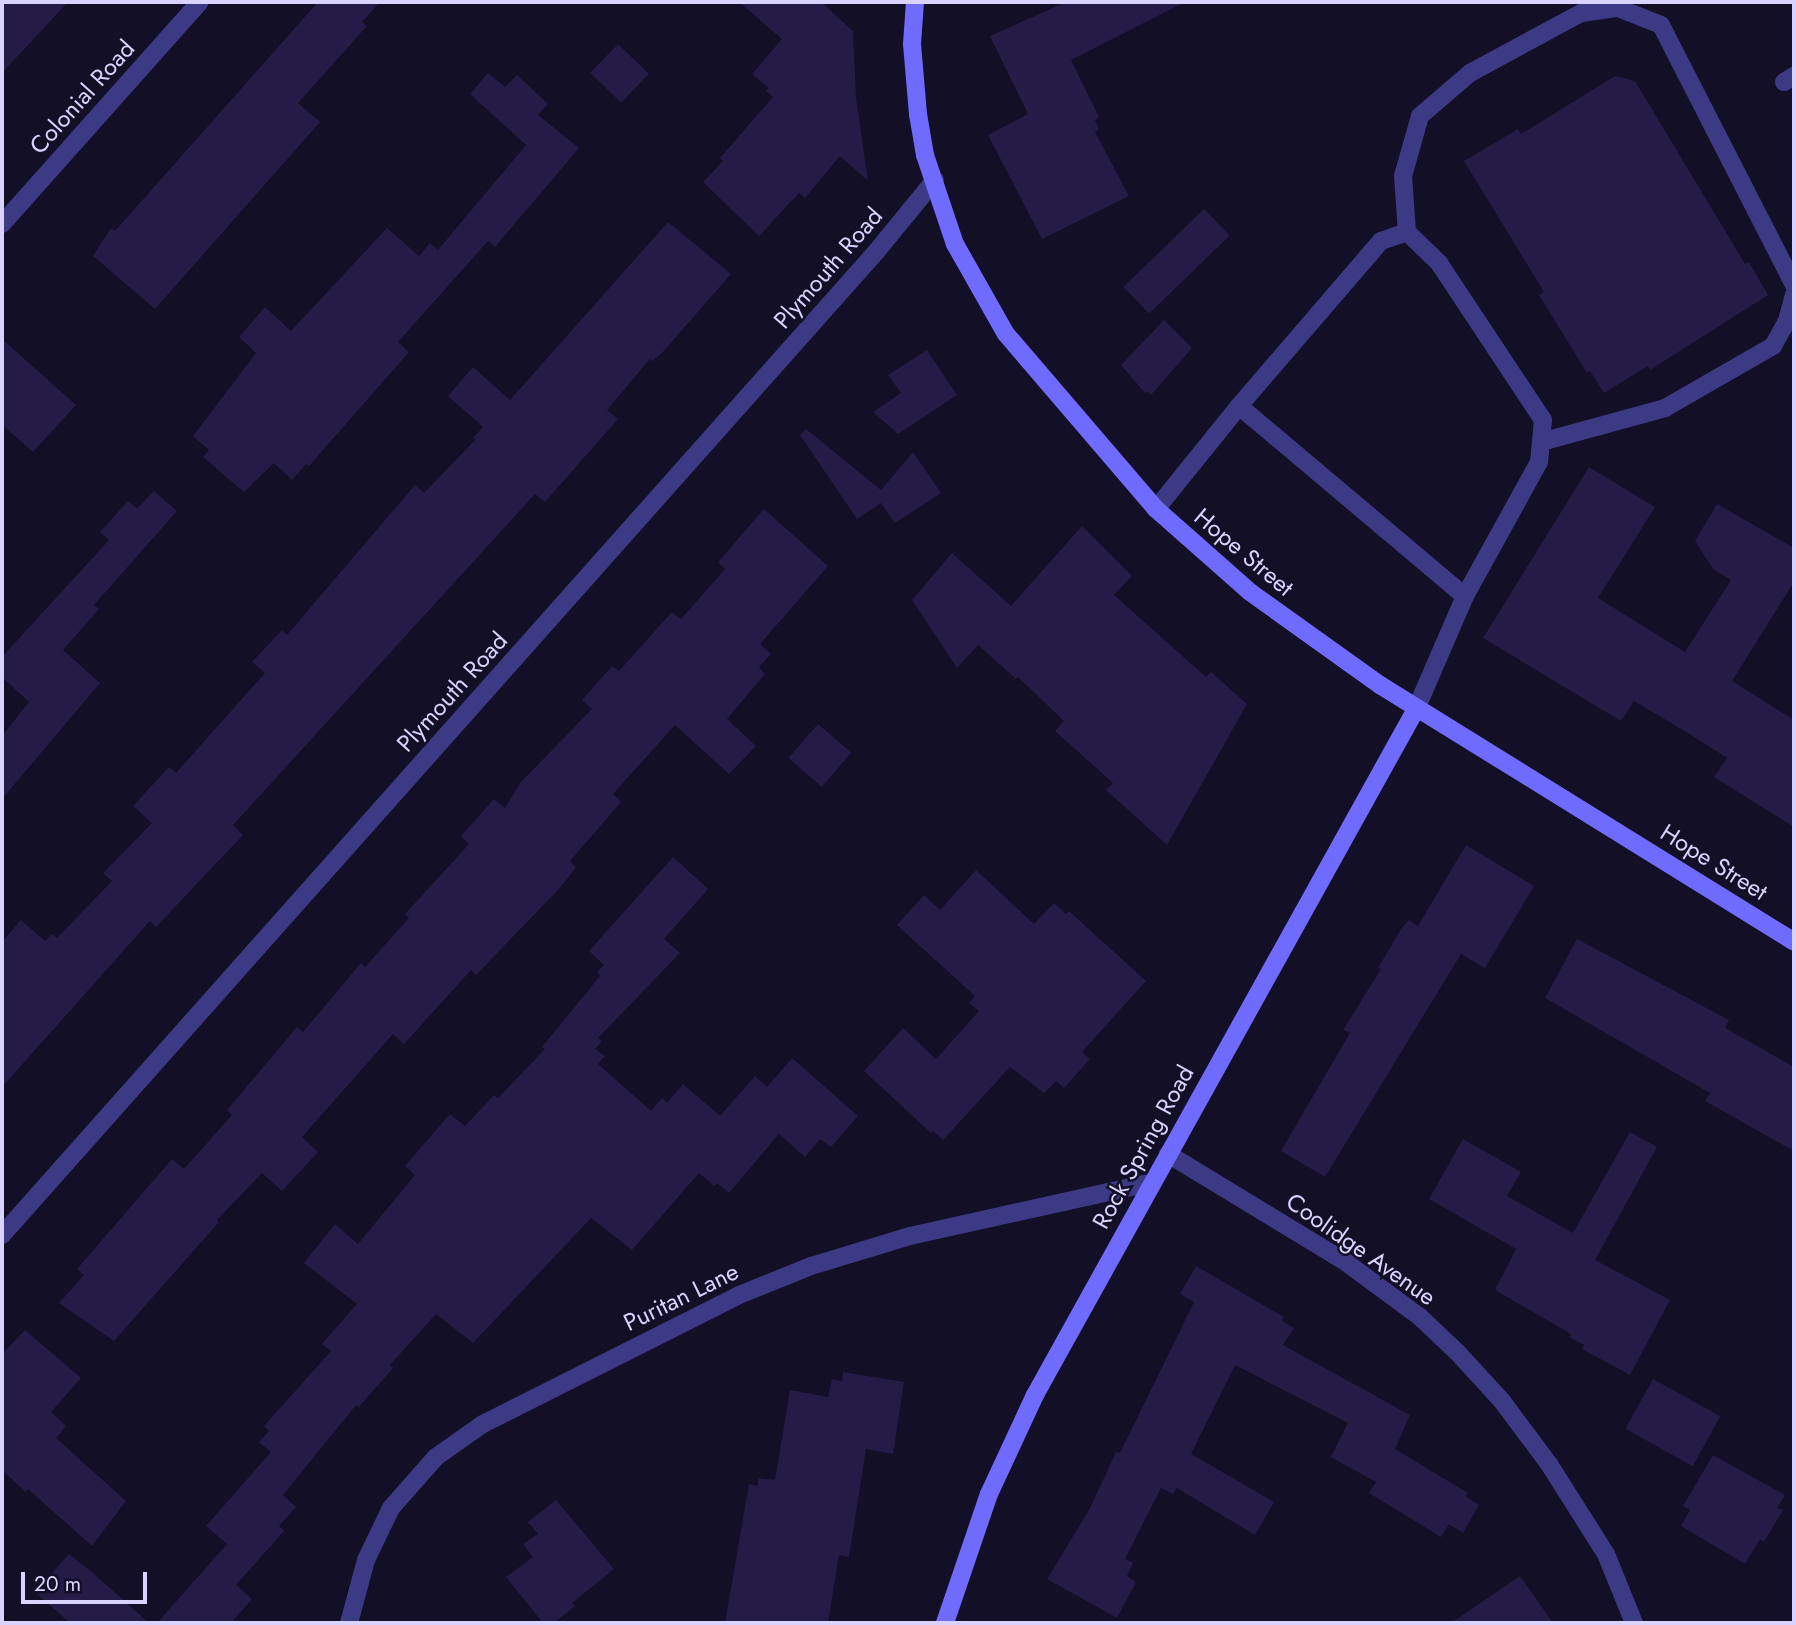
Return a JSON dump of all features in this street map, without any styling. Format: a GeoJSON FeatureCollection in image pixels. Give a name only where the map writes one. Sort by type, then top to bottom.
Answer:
{"type":"FeatureCollection","features":[{"type":"Feature","properties":{"kind":"main road","name":"Hope Street"},"geometry":{"type":"LineString","coordinates":[[915,2],[912,44],[915,92],[925,155],[955,244],[1006,334],[1096,443],[1156,509],[1250,592],[1416,709],[1794,942]]}},
{"type":"Feature","properties":{"kind":"main road","name":"Rock Spring Road"},"geometry":{"type":"LineString","coordinates":[[945,1623],[989,1494],[1030,1407],[1416,709]]}},
{"type":"Feature","properties":{"kind":"street","name":"Colonial Road"},"geometry":{"type":"LineString","coordinates":[[2,224],[200,2]]}},
{"type":"Feature","properties":{"kind":"street"},"geometry":{"type":"LineString","coordinates":[[1416,709],[1465,596],[1539,462],[1543,421],[1440,263],[1407,232],[1403,176],[1420,116],[1470,73],[1581,13],[1618,8],[1661,25],[1794,285]]}},
{"type":"Feature","properties":{"kind":"street","name":"Plymouth Road"},"geometry":{"type":"LineString","coordinates":[[2,1235],[876,252],[935,180]]}},
{"type":"Feature","properties":{"kind":"street"},"geometry":{"type":"LineString","coordinates":[[1156,509],[1239,406],[1381,241],[1407,232]]}},
{"type":"Feature","properties":{"kind":"street"},"geometry":{"type":"LineString","coordinates":[[1541,442],[1665,408],[1773,346],[1787,321],[1794,295]]}},
{"type":"Feature","properties":{"kind":"street"},"geometry":{"type":"LineString","coordinates":[[1239,406],[1465,596]]}},
{"type":"Feature","properties":{"kind":"street","name":"Coolidge Avenue"},"geometry":{"type":"LineString","coordinates":[[1168,1154],[1347,1263],[1420,1317],[1458,1353],[1502,1401],[1549,1464],[1606,1554],[1634,1623]]}},
{"type":"Feature","properties":{"kind":"street","name":"Puritan Lane"},"geometry":{"type":"LineString","coordinates":[[349,1623],[366,1560],[391,1508],[436,1457],[483,1424],[727,1300],[811,1266],[910,1236],[1153,1182]]}},
{"type":"Feature","properties":{"kind":"building"},"geometry":{"type":"Polygon","coordinates":[[[2,2],[68,2],[2,73],[2,2]]]}},
{"type":"Feature","properties":{"kind":"building"},"geometry":{"type":"Polygon","coordinates":[[[318,2],[380,2],[362,22],[367,26],[298,103],[320,122],[155,309],[93,256],[111,228],[115,231],[318,2]]]}},
{"type":"Feature","properties":{"kind":"building"},"geometry":{"type":"Polygon","coordinates":[[[739,2],[821,2],[853,31],[856,98],[868,181],[840,156],[805,198],[799,193],[759,236],[703,182],[723,161],[720,158],[773,97],[766,91],[769,88],[752,74],[782,39],[739,2]]]}},
{"type":"Feature","properties":{"kind":"building"},"geometry":{"type":"Polygon","coordinates":[[[1066,2],[1185,2],[1071,60],[1099,117],[1095,120],[1099,129],[1095,132],[1129,196],[1042,239],[988,135],[1028,114],[990,36],[1066,2]]]}},
{"type":"Feature","properties":{"kind":"building"},"geometry":{"type":"Polygon","coordinates":[[[618,44],[649,74],[621,103],[590,73],[618,44]]]}},
{"type":"Feature","properties":{"kind":"building"},"geometry":{"type":"Polygon","coordinates":[[[488,73],[505,87],[517,75],[548,104],[538,115],[579,148],[495,247],[488,241],[398,342],[409,352],[309,466],[306,464],[292,480],[274,463],[244,492],[203,457],[209,450],[193,436],[256,353],[239,337],[265,307],[291,331],[387,228],[419,256],[430,243],[438,250],[526,145],[470,94],[488,73]]]}},
{"type":"Feature","properties":{"kind":"building"},"geometry":{"type":"Polygon","coordinates":[[[1615,76],[1635,81],[1745,264],[1749,262],[1768,295],[1650,370],[1648,366],[1604,393],[1590,371],[1587,373],[1539,295],[1544,292],[1464,161],[1518,129],[1521,134],[1615,76]]]}},
{"type":"Feature","properties":{"kind":"building"},"geometry":{"type":"Polygon","coordinates":[[[1204,209],[1230,236],[1149,313],[1123,287],[1204,209]]]}},
{"type":"Feature","properties":{"kind":"building"},"geometry":{"type":"Polygon","coordinates":[[[668,222],[731,274],[662,353],[652,361],[650,359],[607,410],[618,419],[545,502],[535,494],[233,825],[243,835],[156,927],[150,921],[2,1087],[2,942],[21,920],[45,941],[52,934],[57,938],[112,881],[103,873],[152,823],[133,806],[169,767],[176,773],[265,673],[252,662],[282,630],[287,635],[415,485],[424,493],[475,440],[473,438],[483,427],[448,396],[473,367],[510,400],[668,222]]]}},
{"type":"Feature","properties":{"kind":"building"},"geometry":{"type":"Polygon","coordinates":[[[1164,320],[1192,348],[1151,395],[1147,391],[1145,393],[1121,365],[1164,320]]]}},
{"type":"Feature","properties":{"kind":"building"},"geometry":{"type":"Polygon","coordinates":[[[2,339],[76,405],[33,452],[2,425],[2,339]]]}},
{"type":"Feature","properties":{"kind":"building"},"geometry":{"type":"Polygon","coordinates":[[[927,350],[957,395],[898,434],[873,412],[901,393],[888,375],[927,350]]]}},
{"type":"Feature","properties":{"kind":"building"},"geometry":{"type":"Polygon","coordinates":[[[806,429],[881,490],[913,452],[941,493],[895,523],[881,503],[857,519],[800,435],[806,429]]]}},
{"type":"Feature","properties":{"kind":"building"},"geometry":{"type":"Polygon","coordinates":[[[1589,467],[1655,507],[1598,598],[1685,652],[1731,580],[1713,569],[1695,541],[1717,504],[1794,548],[1794,582],[1732,681],[1794,720],[1794,827],[1714,777],[1727,758],[1688,733],[1634,701],[1621,721],[1483,638],[1589,467]]]}},
{"type":"Feature","properties":{"kind":"building"},"geometry":{"type":"Polygon","coordinates":[[[154,491],[177,511],[94,605],[99,609],[63,650],[100,683],[2,799],[2,736],[29,702],[2,677],[2,657],[109,540],[100,532],[128,501],[137,509],[154,491]]]}},
{"type":"Feature","properties":{"kind":"building"},"geometry":{"type":"Polygon","coordinates":[[[764,509],[828,566],[760,644],[771,654],[759,667],[765,674],[727,719],[756,746],[729,774],[675,725],[613,794],[621,802],[570,861],[576,867],[560,888],[476,975],[471,970],[404,1044],[393,1034],[302,1137],[318,1152],[282,1191],[262,1173],[217,1220],[219,1222],[114,1341],[59,1303],[84,1275],[77,1269],[172,1159],[184,1169],[232,1115],[227,1110],[297,1027],[303,1032],[361,963],[365,967],[409,918],[405,914],[469,844],[461,836],[494,799],[505,808],[520,783],[592,709],[582,700],[612,666],[619,671],[672,612],[681,619],[725,569],[718,562],[764,509]]]}},
{"type":"Feature","properties":{"kind":"building"},"geometry":{"type":"Polygon","coordinates":[[[1082,526],[1132,576],[1114,595],[1206,677],[1211,672],[1247,704],[1167,845],[1106,790],[1113,783],[1055,731],[1064,721],[1018,677],[1016,679],[978,645],[957,668],[912,600],[952,553],[1011,606],[1082,526]]]}},
{"type":"Feature","properties":{"kind":"building"},"geometry":{"type":"Polygon","coordinates":[[[818,724],[851,753],[822,787],[788,758],[818,724]]]}},
{"type":"Feature","properties":{"kind":"building"},"geometry":{"type":"Polygon","coordinates":[[[1466,845],[1534,886],[1485,968],[1461,954],[1325,1177],[1281,1151],[1350,1033],[1343,1030],[1381,969],[1378,968],[1401,929],[1409,920],[1418,926],[1466,845]]]}},
{"type":"Feature","properties":{"kind":"building"},"geometry":{"type":"Polygon","coordinates":[[[673,857],[708,889],[664,939],[680,953],[598,1038],[602,1041],[595,1049],[605,1056],[598,1064],[651,1111],[662,1098],[667,1103],[683,1084],[720,1116],[755,1076],[767,1087],[792,1058],[858,1116],[831,1147],[820,1139],[805,1157],[779,1134],[729,1193],[717,1183],[714,1186],[699,1173],[632,1250],[591,1218],[473,1343],[436,1314],[390,1365],[393,1368],[359,1407],[356,1405],[283,1495],[296,1507],[279,1526],[284,1531],[236,1585],[252,1599],[231,1623],[157,1623],[227,1544],[206,1526],[271,1452],[259,1442],[269,1431],[264,1426],[331,1351],[322,1344],[357,1304],[304,1263],[335,1224],[358,1244],[415,1175],[405,1166],[450,1114],[465,1126],[494,1095],[498,1098],[545,1049],[542,1047],[600,976],[597,972],[604,965],[589,951],[673,857]]]}},
{"type":"Feature","properties":{"kind":"building"},"geometry":{"type":"Polygon","coordinates":[[[976,870],[1034,924],[1054,903],[1066,914],[1069,911],[1146,981],[1082,1052],[1090,1059],[1064,1088],[1056,1081],[1044,1093],[1010,1067],[943,1140],[933,1131],[931,1133],[864,1071],[903,1028],[936,1059],[979,1011],[969,1003],[975,996],[897,925],[924,895],[940,910],[976,870]]]}},
{"type":"Feature","properties":{"kind":"building"},"geometry":{"type":"Polygon","coordinates":[[[1577,939],[1729,1020],[1725,1028],[1794,1067],[1794,1151],[1705,1101],[1710,1093],[1545,998],[1577,939]]]}},
{"type":"Feature","properties":{"kind":"building"},"geometry":{"type":"Polygon","coordinates":[[[1630,1132],[1657,1147],[1595,1260],[1670,1300],[1630,1375],[1582,1349],[1584,1345],[1569,1337],[1571,1334],[1495,1290],[1516,1249],[1429,1199],[1463,1139],[1521,1172],[1507,1196],[1573,1233],[1630,1132]]]}},
{"type":"Feature","properties":{"kind":"building"},"geometry":{"type":"Polygon","coordinates":[[[1196,1266],[1284,1317],[1282,1321],[1294,1328],[1283,1345],[1410,1415],[1395,1449],[1468,1493],[1465,1496],[1479,1505],[1463,1533],[1449,1524],[1441,1537],[1369,1493],[1376,1482],[1331,1457],[1348,1423],[1235,1365],[1191,1454],[1274,1502],[1255,1535],[1177,1488],[1173,1494],[1161,1488],[1125,1559],[1133,1563],[1127,1576],[1136,1582],[1117,1618],[1047,1579],[1089,1510],[1116,1452],[1120,1453],[1194,1302],[1180,1294],[1196,1266]]]}},
{"type":"Feature","properties":{"kind":"building"},"geometry":{"type":"Polygon","coordinates":[[[25,1330],[81,1378],[51,1412],[66,1426],[56,1438],[126,1501],[92,1546],[28,1489],[26,1492],[2,1470],[2,1354],[25,1330]]]}},
{"type":"Feature","properties":{"kind":"building"},"geometry":{"type":"Polygon","coordinates":[[[843,1372],[904,1382],[893,1454],[866,1449],[849,1557],[839,1555],[828,1623],[725,1623],[749,1484],[757,1486],[759,1478],[775,1480],[790,1390],[828,1397],[832,1379],[842,1381],[843,1372]]]}},
{"type":"Feature","properties":{"kind":"building"},"geometry":{"type":"Polygon","coordinates":[[[1653,1379],[1720,1416],[1693,1466],[1625,1429],[1653,1379]]]}},
{"type":"Feature","properties":{"kind":"building"},"geometry":{"type":"Polygon","coordinates":[[[1713,1455],[1785,1495],[1777,1508],[1783,1510],[1764,1542],[1760,1539],[1745,1564],[1681,1526],[1690,1510],[1683,1506],[1713,1455]]]}},
{"type":"Feature","properties":{"kind":"building"},"geometry":{"type":"Polygon","coordinates":[[[556,1500],[614,1569],[572,1603],[575,1606],[554,1623],[543,1623],[506,1577],[533,1557],[523,1544],[538,1534],[528,1522],[556,1500]]]}},
{"type":"Feature","properties":{"kind":"building"},"geometry":{"type":"Polygon","coordinates":[[[69,1554],[149,1623],[70,1623],[35,1592],[69,1554]]]}},
{"type":"Feature","properties":{"kind":"building"},"geometry":{"type":"Polygon","coordinates":[[[1520,1576],[1553,1623],[1451,1623],[1520,1576]]]}}]}
